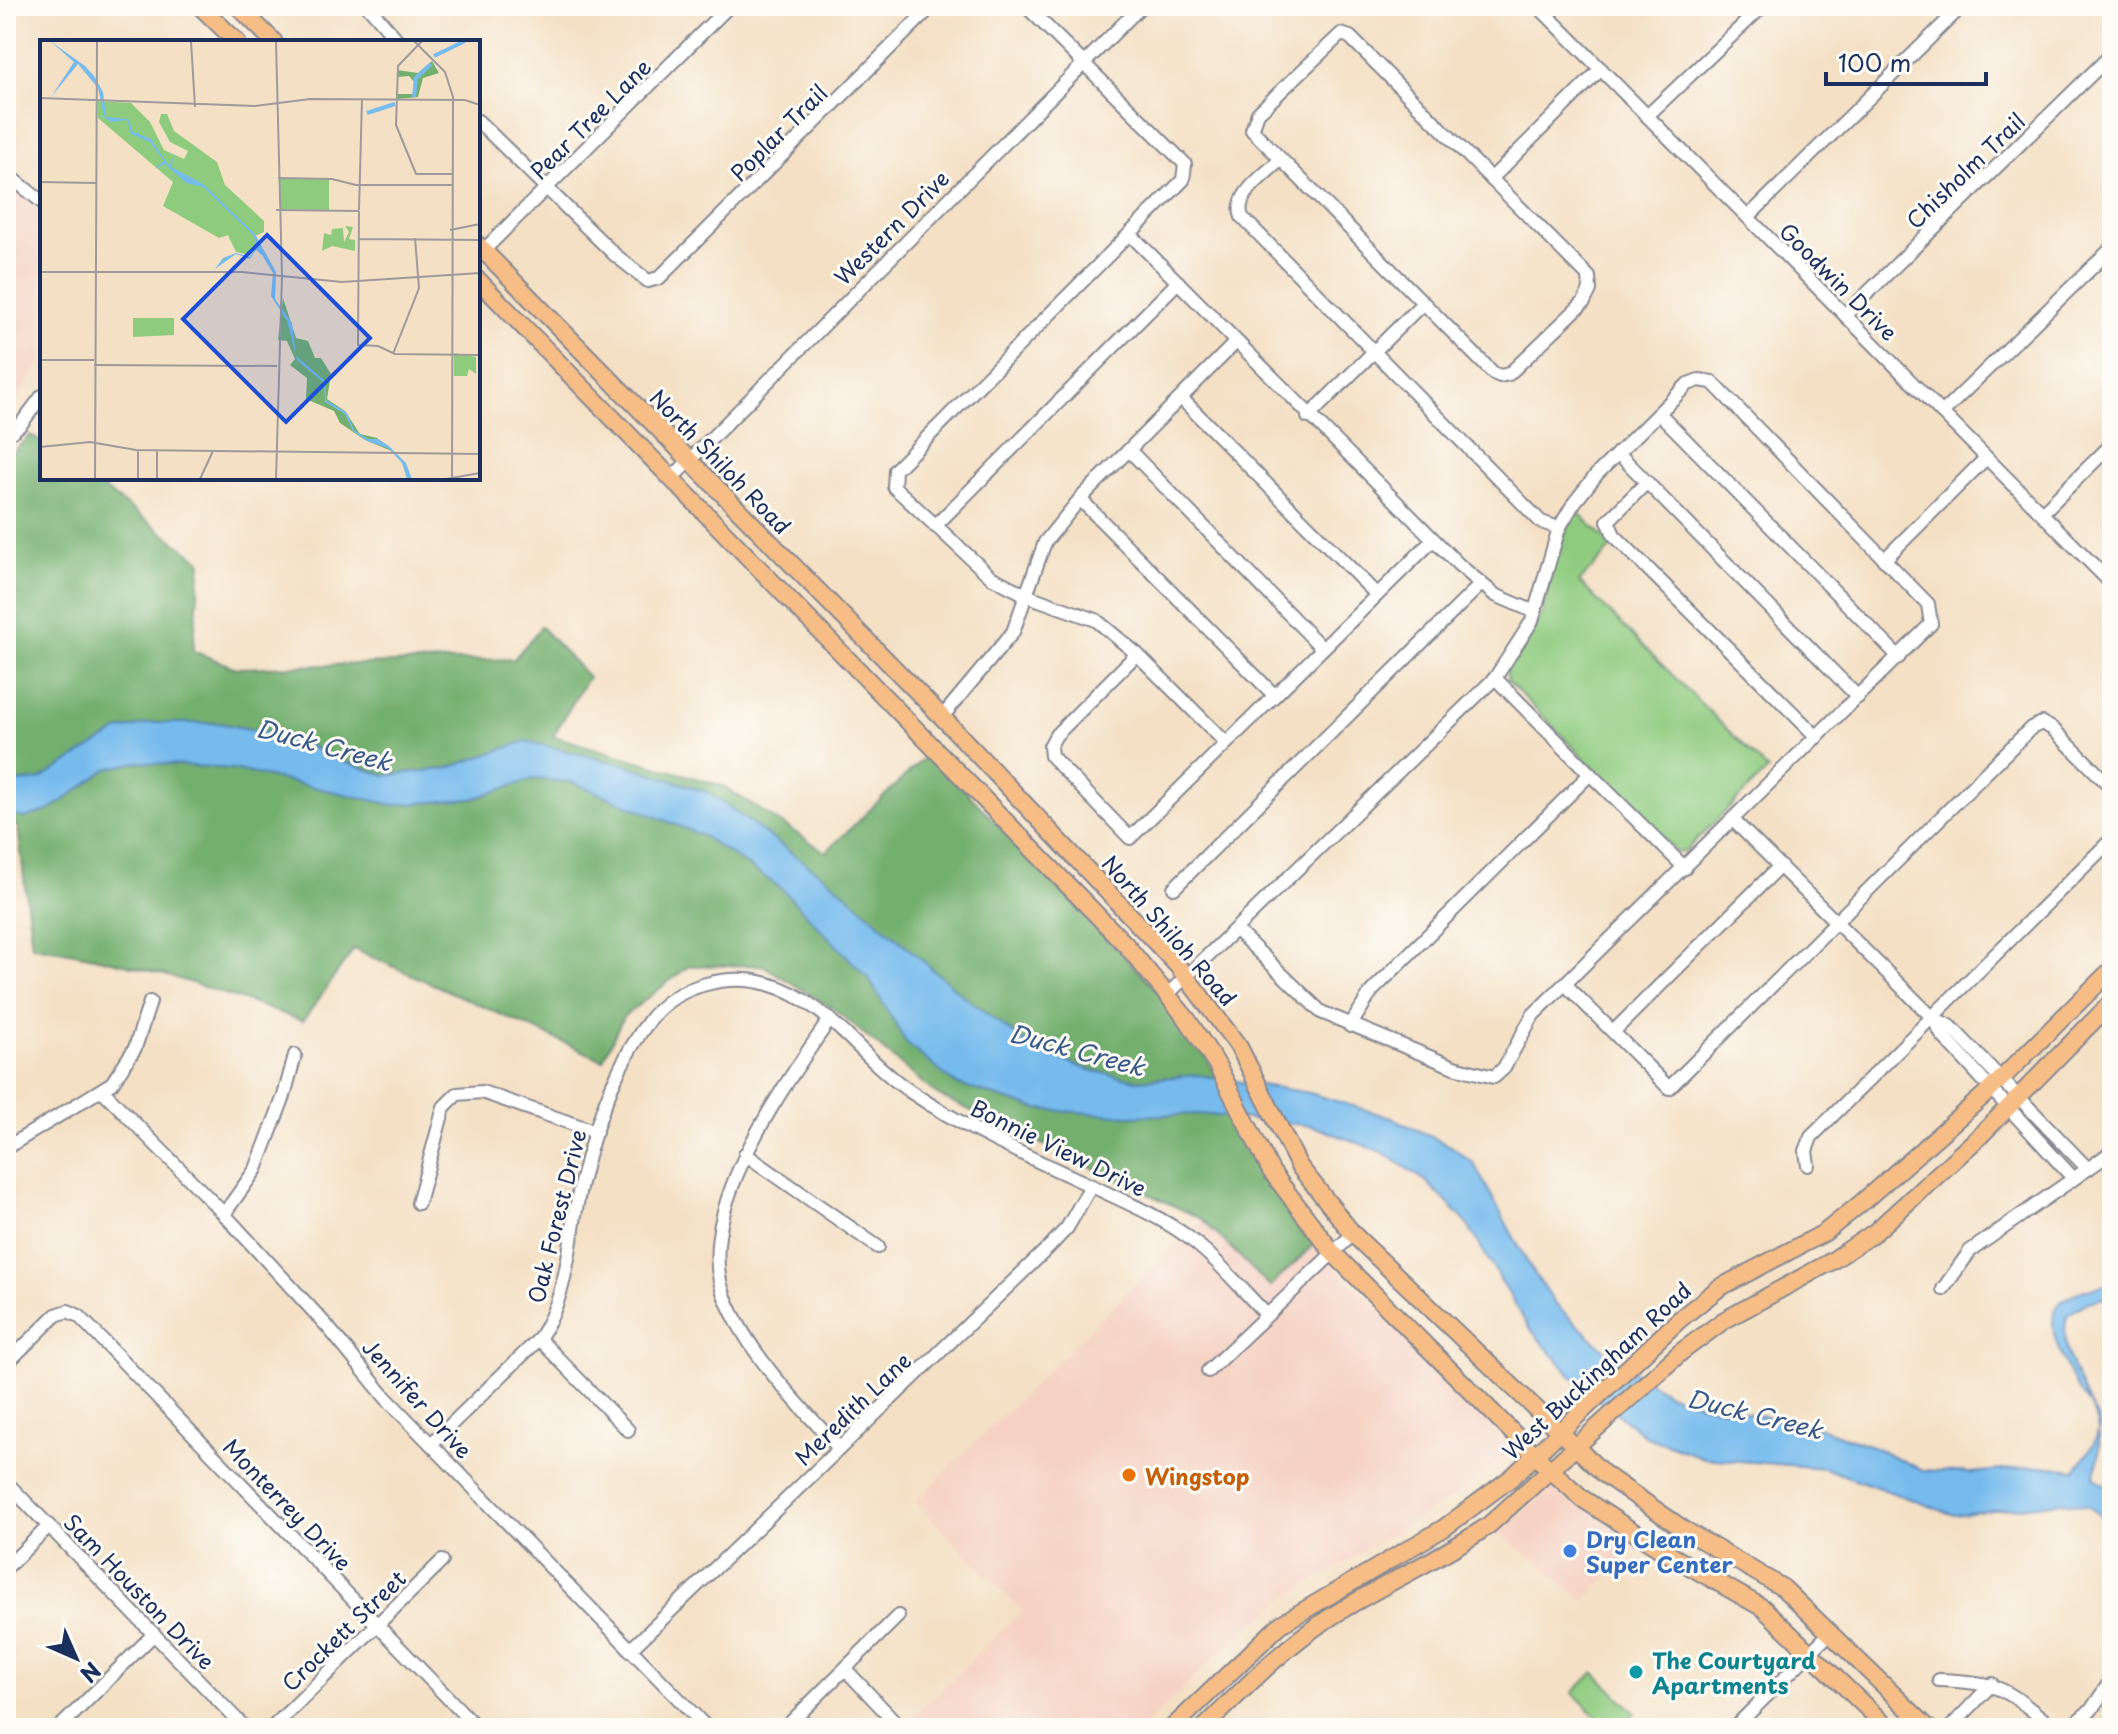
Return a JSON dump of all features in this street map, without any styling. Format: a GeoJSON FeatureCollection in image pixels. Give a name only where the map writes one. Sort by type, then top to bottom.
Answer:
{"type":"FeatureCollection","features":[{"type":"Feature","properties":{"kind":"main road"},"geometry":{"type":"LineString","coordinates":[[200,6],[235,40]]}},
{"type":"Feature","properties":{"kind":"main road"},"geometry":{"type":"LineString","coordinates":[[238,6],[272,40]]}},
{"type":"Feature","properties":{"kind":"main road","name":"North Shiloh Road"},"geometry":{"type":"LineString","coordinates":[[480,251],[942,717],[1187,977],[1239,1047],[1293,1154],[1324,1202],[1353,1234],[1575,1449],[1625,1491],[1783,1588],[1928,1728]]}},
{"type":"Feature","properties":{"kind":"main road","name":"North Shiloh Road"},"geometry":{"type":"LineString","coordinates":[[480,282],[1126,945],[1168,994],[1216,1063],[1271,1171],[1333,1253],[1552,1471],[1606,1516],[1763,1608],[1888,1728]]}},
{"type":"Feature","properties":{"kind":"main road"},"geometry":{"type":"LineString","coordinates":[[738,546],[756,529]]}},
{"type":"Feature","properties":{"kind":"main road"},"geometry":{"type":"LineString","coordinates":[[921,738],[942,717]]}},
{"type":"Feature","properties":{"kind":"main road","name":"West Buckingham Road"},"geometry":{"type":"LineString","coordinates":[[1172,1728],[1281,1624],[1462,1516],[1536,1456],[1643,1354],[1719,1288],[1824,1233],[1996,1084],[2112,969]]}},
{"type":"Feature","properties":{"kind":"main road","name":"West Buckingham Road"},"geometry":{"type":"LineString","coordinates":[[1206,1726],[1289,1648],[1328,1619],[1469,1539],[1552,1471],[1660,1371],[1723,1321],[1832,1261],[1875,1232],[2112,1002]]}},
{"type":"Feature","properties":{"kind":"main road"},"geometry":{"type":"LineString","coordinates":[[1216,1063],[1239,1047]]}},
{"type":"Feature","properties":{"kind":"main road"},"geometry":{"type":"LineString","coordinates":[[1390,1558],[1399,1578]]}},
{"type":"Feature","properties":{"kind":"main road"},"geometry":{"type":"LineString","coordinates":[[1193,1708],[1206,1726]]}},
{"type":"Feature","properties":{"kind":"street"},"geometry":{"type":"LineString","coordinates":[[368,6],[397,40]]}},
{"type":"Feature","properties":{"kind":"street","name":"Pear Tree Lane"},"geometry":{"type":"LineString","coordinates":[[480,251],[547,189],[729,6]]}},
{"type":"Feature","properties":{"kind":"street","name":"Poplar Trail"},"geometry":{"type":"LineString","coordinates":[[547,189],[632,271],[648,281],[659,278],[932,6]]}},
{"type":"Feature","properties":{"kind":"street"},"geometry":{"type":"LineString","coordinates":[[1026,6],[1185,164],[1186,170],[1183,180],[895,470],[894,487],[991,577],[1028,596],[1096,620],[1137,654],[1226,743]]}},
{"type":"Feature","properties":{"kind":"street","name":"Western Drive"},"geometry":{"type":"LineString","coordinates":[[672,478],[1141,6]]}},
{"type":"Feature","properties":{"kind":"street","name":"Goodwin Drive"},"geometry":{"type":"LineString","coordinates":[[1538,6],[2112,584]]}},
{"type":"Feature","properties":{"kind":"street"},"geometry":{"type":"LineString","coordinates":[[1547,16],[1558,6]]}},
{"type":"Feature","properties":{"kind":"street"},"geometry":{"type":"LineString","coordinates":[[1647,116],[1763,6]]}},
{"type":"Feature","properties":{"kind":"street"},"geometry":{"type":"LineString","coordinates":[[1748,217],[1962,6]]}},
{"type":"Feature","properties":{"kind":"street"},"geometry":{"type":"LineString","coordinates":[[1341,34],[1350,37],[1589,277],[1590,290],[1584,302],[1509,374],[1500,376],[1280,160],[1261,142],[1252,124],[1258,113],[1341,34]]}},
{"type":"Feature","properties":{"kind":"street","name":"Chisholm Trail"},"geometry":{"type":"LineString","coordinates":[[1845,315],[2112,54]]}},
{"type":"Feature","properties":{"kind":"street"},"geometry":{"type":"LineString","coordinates":[[1491,179],[1601,69]]}},
{"type":"Feature","properties":{"kind":"street"},"geometry":{"type":"LineString","coordinates":[[480,123],[547,189]]}},
{"type":"Feature","properties":{"kind":"street"},"geometry":{"type":"LineString","coordinates":[[1280,160],[1241,199],[1238,209],[1242,217],[1541,522],[1559,528]]}},
{"type":"Feature","properties":{"kind":"street"},"geometry":{"type":"LineString","coordinates":[[6,173],[40,200]]}},
{"type":"Feature","properties":{"kind":"street"},"geometry":{"type":"LineString","coordinates":[[1130,234],[1308,417],[1480,585],[1535,612]]}},
{"type":"Feature","properties":{"kind":"street"},"geometry":{"type":"LineString","coordinates":[[1942,413],[2112,248]]}},
{"type":"Feature","properties":{"kind":"street"},"geometry":{"type":"LineString","coordinates":[[935,526],[1178,282]]}},
{"type":"Feature","properties":{"kind":"street"},"geometry":{"type":"LineString","coordinates":[[1308,417],[1423,303]]}},
{"type":"Feature","properties":{"kind":"street"},"geometry":{"type":"LineString","coordinates":[[942,717],[999,654],[1013,632],[1045,542],[1080,499],[1236,342]]}},
{"type":"Feature","properties":{"kind":"street"},"geometry":{"type":"LineString","coordinates":[[1168,994],[1495,678],[1535,612],[1559,528],[1574,503],[1618,453],[1688,384],[1699,380],[1712,382],[1928,604],[1932,614],[1931,624],[1533,1015],[1504,1068],[1494,1077],[1454,1067],[1321,1012],[1236,930]]}},
{"type":"Feature","properties":{"kind":"street"},"geometry":{"type":"LineString","coordinates":[[6,436],[21,424],[40,399]]}},
{"type":"Feature","properties":{"kind":"street"},"geometry":{"type":"LineString","coordinates":[[1182,399],[1377,595]]}},
{"type":"Feature","properties":{"kind":"street"},"geometry":{"type":"LineString","coordinates":[[1659,413],[1899,657]]}},
{"type":"Feature","properties":{"kind":"street"},"geometry":{"type":"LineString","coordinates":[[2042,513],[2112,444]]}},
{"type":"Feature","properties":{"kind":"street"},"geometry":{"type":"LineString","coordinates":[[1130,451],[1322,648]]}},
{"type":"Feature","properties":{"kind":"street"},"geometry":{"type":"LineString","coordinates":[[1618,453],[1858,697]]}},
{"type":"Feature","properties":{"kind":"street"},"geometry":{"type":"LineString","coordinates":[[1884,560],[1986,458]]}},
{"type":"Feature","properties":{"kind":"street"},"geometry":{"type":"LineString","coordinates":[[1647,482],[1608,521],[1614,535],[1817,737]]}},
{"type":"Feature","properties":{"kind":"street"},"geometry":{"type":"LineString","coordinates":[[1080,499],[1274,695]]}},
{"type":"Feature","properties":{"kind":"street"},"geometry":{"type":"LineString","coordinates":[[1137,654],[1056,735],[1050,746],[1051,756],[1130,838],[1433,540]]}},
{"type":"Feature","properties":{"kind":"street"},"geometry":{"type":"LineString","coordinates":[[1174,888],[1480,585]]}},
{"type":"Feature","properties":{"kind":"street"},"geometry":{"type":"LineString","coordinates":[[1495,678],[1685,868]]}},
{"type":"Feature","properties":{"kind":"street"},"geometry":{"type":"LineString","coordinates":[[1566,985],[1669,1088],[2031,728],[2042,723],[2053,729],[2112,788]]}},
{"type":"Feature","properties":{"kind":"street"},"geometry":{"type":"LineString","coordinates":[[1350,1026],[1372,991],[1590,774]]}},
{"type":"Feature","properties":{"kind":"street"},"geometry":{"type":"LineString","coordinates":[[1733,820],[1933,1018],[1942,1035],[2088,1169]]}},
{"type":"Feature","properties":{"kind":"street"},"geometry":{"type":"LineString","coordinates":[[1808,1165],[1806,1151],[1811,1137],[2112,839]]}},
{"type":"Feature","properties":{"kind":"street"},"geometry":{"type":"LineString","coordinates":[[1614,1031],[1780,866]]}},
{"type":"Feature","properties":{"kind":"street","name":"Oak Forest Drive"},"geometry":{"type":"LineString","coordinates":[[431,1444],[539,1339],[560,1298],[581,1183],[596,1132],[644,1028],[662,1007],[680,993],[728,981],[764,983],[797,995],[830,1019]]}},
{"type":"Feature","properties":{"kind":"street"},"geometry":{"type":"LineString","coordinates":[[6,1148],[37,1126],[103,1091],[135,1048],[150,1002]]}},
{"type":"Feature","properties":{"kind":"street"},"geometry":{"type":"LineString","coordinates":[[830,1019],[763,1117],[745,1154],[724,1212],[718,1265],[723,1294],[751,1342],[782,1385],[839,1448]]}},
{"type":"Feature","properties":{"kind":"street","name":"Bonnie View Drive"},"geometry":{"type":"LineString","coordinates":[[830,1019],[911,1092],[1183,1234],[1267,1315]]}},
{"type":"Feature","properties":{"kind":"street"},"geometry":{"type":"LineString","coordinates":[[224,1214],[256,1169],[284,1096],[295,1055]]}},
{"type":"Feature","properties":{"kind":"street","name":"Jennifer Drive"},"geometry":{"type":"LineString","coordinates":[[103,1091],[224,1214],[431,1444],[707,1728]]}},
{"type":"Feature","properties":{"kind":"street"},"geometry":{"type":"LineString","coordinates":[[418,1203],[444,1107],[457,1094],[482,1092],[596,1132]]}},
{"type":"Feature","properties":{"kind":"street"},"geometry":{"type":"LineString","coordinates":[[2013,1101],[2073,1178]]}},
{"type":"Feature","properties":{"kind":"street"},"geometry":{"type":"LineString","coordinates":[[1943,1289],[1970,1251],[2112,1152]]}},
{"type":"Feature","properties":{"kind":"street"},"geometry":{"type":"LineString","coordinates":[[745,1154],[878,1247]]}},
{"type":"Feature","properties":{"kind":"street","name":"Meredith Lane"},"geometry":{"type":"LineString","coordinates":[[630,1650],[1050,1246],[1067,1228],[1091,1186]]}},
{"type":"Feature","properties":{"kind":"street"},"geometry":{"type":"LineString","coordinates":[[1208,1371],[1353,1234]]}},
{"type":"Feature","properties":{"kind":"street","name":"Monterrey Drive"},"geometry":{"type":"LineString","coordinates":[[6,1364],[56,1315],[68,1311],[79,1316],[477,1728]]}},
{"type":"Feature","properties":{"kind":"street"},"geometry":{"type":"LineString","coordinates":[[539,1339],[628,1430]]}},
{"type":"Feature","properties":{"kind":"street","name":"Sam Houston Drive"},"geometry":{"type":"LineString","coordinates":[[6,1482],[245,1728]]}},
{"type":"Feature","properties":{"kind":"street"},"geometry":{"type":"LineString","coordinates":[[6,1568],[49,1526]]}},
{"type":"Feature","properties":{"kind":"street","name":"Crockett Street"},"geometry":{"type":"LineString","coordinates":[[272,1728],[442,1561]]}},
{"type":"Feature","properties":{"kind":"street"},"geometry":{"type":"LineString","coordinates":[[785,1728],[898,1616]]}},
{"type":"Feature","properties":{"kind":"street"},"geometry":{"type":"LineString","coordinates":[[1734,1728],[1831,1632]]}},
{"type":"Feature","properties":{"kind":"street"},"geometry":{"type":"LineString","coordinates":[[59,1728],[154,1634]]}},
{"type":"Feature","properties":{"kind":"street"},"geometry":{"type":"LineString","coordinates":[[845,1669],[901,1728]]}},
{"type":"Feature","properties":{"kind":"street"},"geometry":{"type":"LineString","coordinates":[[2069,1728],[2091,1710],[2112,1679]]}},
{"type":"Feature","properties":{"kind":"street"},"geometry":{"type":"LineString","coordinates":[[1939,1680],[1992,1684],[2009,1691],[2054,1728],[2062,1728]]}},
{"type":"Feature","properties":{"kind":"street"},"geometry":{"type":"LineString","coordinates":[[1950,1728],[1992,1684]]}},
{"type":"Feature","properties":{"kind":"shaded area"},"geometry":{"type":"Polygon","coordinates":[[[6,180],[40,208],[40,362],[6,417],[6,180]]]}},
{"type":"Feature","properties":{"kind":"shaded area"},"geometry":{"type":"Polygon","coordinates":[[[1202,1219],[1270,1287],[1313,1245],[1516,1448],[1460,1493],[1286,1598],[1231,1642],[1143,1728],[901,1728],[1022,1611],[915,1502],[1202,1219]]]}},
{"type":"Feature","properties":{"kind":"shaded area"},"geometry":{"type":"Polygon","coordinates":[[[1554,1484],[1639,1545],[1585,1600],[1499,1532],[1554,1484]]]}},
{"type":"Feature","properties":{"kind":"green space"},"geometry":{"type":"Polygon","coordinates":[[[31,435],[40,442],[40,480],[92,480],[201,561],[193,651],[236,668],[514,659],[541,627],[588,677],[553,736],[723,786],[826,852],[929,753],[1164,998],[1205,1054],[1249,1147],[1313,1245],[1270,1287],[1202,1219],[937,1095],[834,1009],[762,965],[689,966],[623,1017],[603,1060],[354,949],[303,1021],[136,967],[32,946],[18,827],[6,823],[6,458],[31,435]]]}},
{"type":"Feature","properties":{"kind":"green space"},"geometry":{"type":"Polygon","coordinates":[[[1575,509],[1613,546],[1579,582],[1768,770],[1685,851],[1677,853],[1508,681],[1506,670],[1542,612],[1555,559],[1575,509]]]}},
{"type":"Feature","properties":{"kind":"green space"},"geometry":{"type":"Polygon","coordinates":[[[1594,1672],[1635,1713],[1619,1728],[1608,1728],[1573,1693],[1594,1672]]]}},
{"type":"Feature","properties":{"kind":"water"},"geometry":{"type":"Polygon","coordinates":[[[151,723],[219,723],[294,738],[337,760],[385,775],[445,769],[526,741],[630,766],[709,793],[836,885],[961,994],[1032,1048],[1089,1070],[1137,1080],[1198,1075],[1310,1093],[1392,1118],[1451,1146],[1474,1164],[1530,1267],[1556,1305],[1610,1355],[1668,1394],[1705,1405],[1811,1425],[1872,1446],[1922,1470],[1971,1473],[2045,1466],[2074,1470],[2091,1448],[2098,1432],[2099,1452],[2094,1477],[2112,1489],[2112,1526],[2089,1506],[2061,1502],[1954,1515],[1824,1468],[1704,1458],[1647,1437],[1577,1382],[1529,1328],[1466,1222],[1426,1181],[1382,1152],[1313,1126],[1200,1114],[1128,1116],[1038,1109],[956,1084],[907,1044],[869,979],[781,888],[703,836],[572,782],[533,779],[473,799],[393,805],[233,769],[138,762],[107,769],[50,810],[24,818],[6,814],[6,783],[39,780],[118,731],[151,723]]]}},
{"type":"Feature","properties":{"kind":"water"},"geometry":{"type":"Polygon","coordinates":[[[2112,1283],[2112,1296],[2088,1302],[2067,1315],[2065,1337],[2069,1356],[2090,1405],[2063,1359],[2053,1317],[2063,1300],[2073,1294],[2112,1283]]]}},
{"type":"Feature","properties":{"kind":"water"},"geometry":{"type":"Polygon","coordinates":[[[2090,1405],[2099,1422],[2098,1432],[2092,1410],[2090,1405]]]}},
{"type":"Feature","properties":{"kind":"place","name":"Wingstop"},"geometry":{"type":"Point","coordinates":[1129,1475]}},
{"type":"Feature","properties":{"kind":"place","name":"Dry Clean Super Center"},"geometry":{"type":"Point","coordinates":[1570,1551]}},
{"type":"Feature","properties":{"kind":"place","name":"The Courtyard Apartments"},"geometry":{"type":"Point","coordinates":[1636,1672]}},
{"type":"Feature","properties":{"kind":"water label","name":"Duck Creek"},"geometry":{"type":"Point","coordinates":[324,744]}},
{"type":"Feature","properties":{"kind":"water label","name":"Duck Creek"},"geometry":{"type":"Point","coordinates":[1077,1049]}},
{"type":"Feature","properties":{"kind":"water label","name":"Duck Creek"},"geometry":{"type":"Point","coordinates":[1755,1413]}}]}
